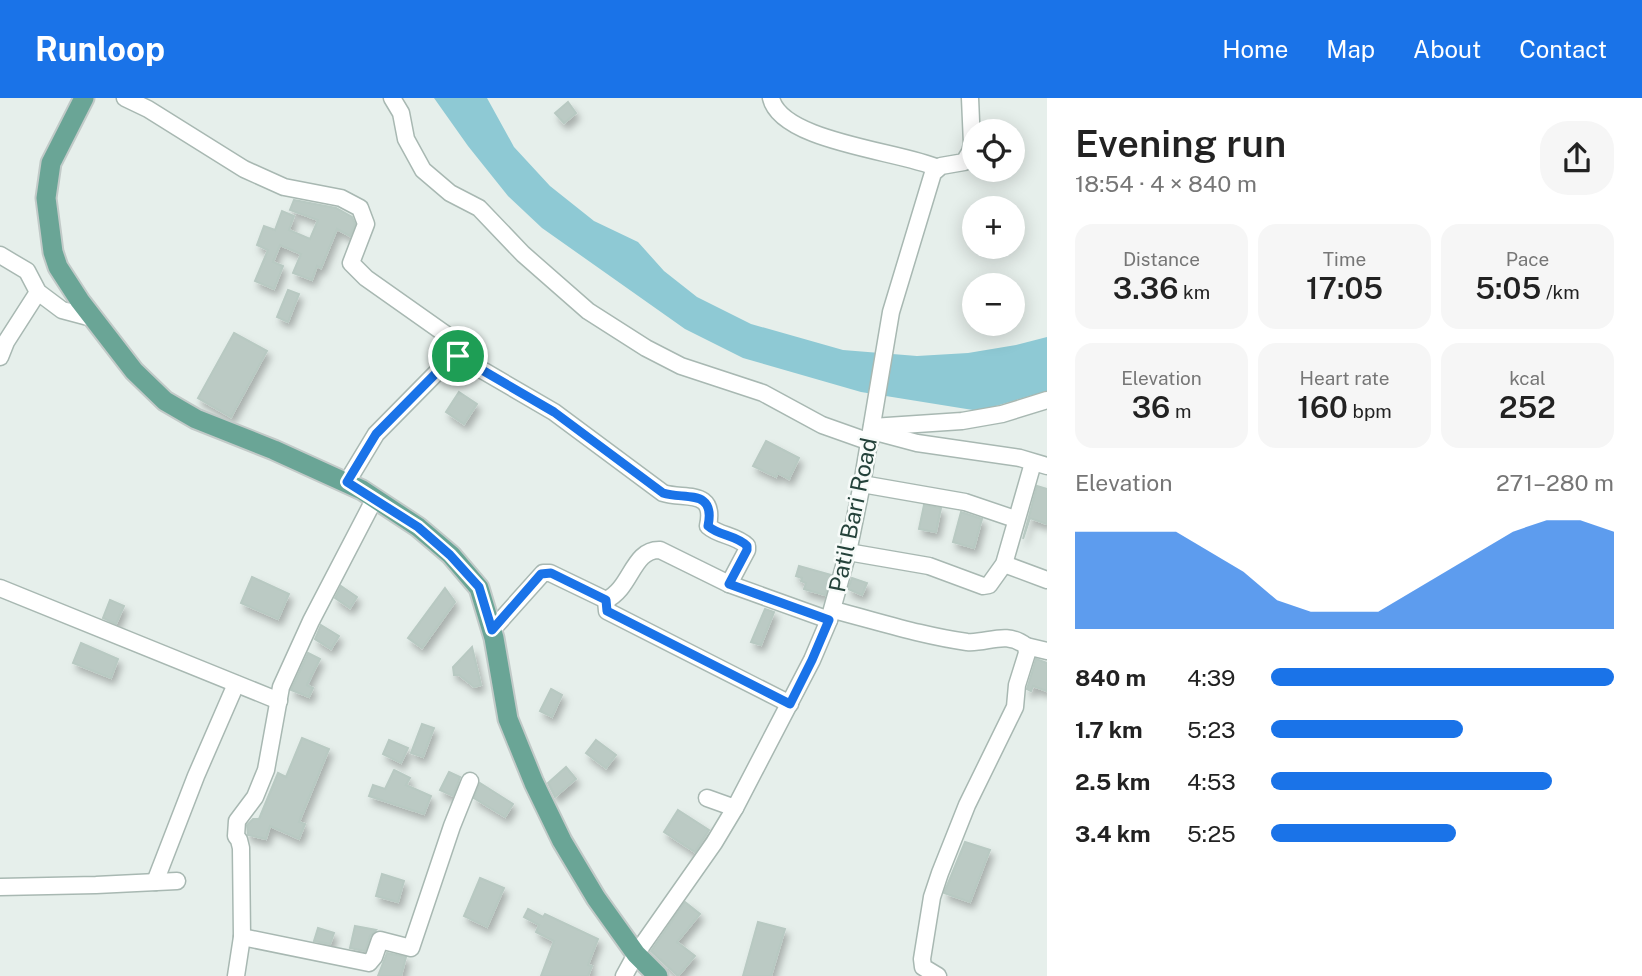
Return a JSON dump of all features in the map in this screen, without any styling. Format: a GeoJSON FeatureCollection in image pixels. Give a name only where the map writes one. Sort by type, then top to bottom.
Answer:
{"type":"FeatureCollection","features":[{"type":"Feature","properties":{"kind":"main road"},"geometry":{"type":"LineString","coordinates":[[84,98],[51,163],[46,198],[53,252],[58,267],[92,318],[134,371],[165,401],[196,419],[347,482],[375,498],[418,527],[450,555],[479,587],[492,630],[508,719],[534,783],[562,841],[596,898],[636,954],[658,976]]}},
{"type":"Feature","properties":{"kind":"street"},"geometry":{"type":"LineString","coordinates":[[125,98],[148,109],[244,169],[284,187],[341,198],[360,208],[366,224],[351,263],[366,278],[450,338],[457,345],[458,356]]}},
{"type":"Feature","properties":{"kind":"street"},"geometry":{"type":"LineString","coordinates":[[392,98],[401,113],[406,139],[423,170],[450,193],[479,208],[523,254],[588,312],[646,348],[681,366],[763,393],[822,425],[871,430],[917,443],[1020,458],[1040,464],[1015,519],[1003,564],[991,584],[983,586],[929,566],[848,552]]}},
{"type":"Feature","properties":{"kind":"street"},"geometry":{"type":"LineString","coordinates":[[771,98],[776,112],[808,130],[938,168],[964,162],[970,152],[970,98]]}},
{"type":"Feature","properties":{"kind":"street","name":"Patil Bari Road"},"geometry":{"type":"LineString","coordinates":[[624,976],[636,954],[714,843],[735,808],[812,660],[831,615],[862,484],[891,312],[927,189],[933,173],[938,168]]}},
{"type":"Feature","properties":{"kind":"street"},"geometry":{"type":"LineString","coordinates":[[0,255],[27,271],[38,292],[62,310],[92,318]]}},
{"type":"Feature","properties":{"kind":"street"},"geometry":{"type":"LineString","coordinates":[[0,357],[6,342],[38,292]]}},
{"type":"Feature","properties":{"kind":"street"},"geometry":{"type":"LineString","coordinates":[[347,482],[376,434],[450,359],[458,356]]}},
{"type":"Feature","properties":{"kind":"street"},"geometry":{"type":"LineString","coordinates":[[458,356],[554,412],[663,493],[673,496],[692,495],[704,502],[711,530],[740,540],[747,546],[729,584]]}},
{"type":"Feature","properties":{"kind":"street"},"geometry":{"type":"LineString","coordinates":[[871,430],[962,421],[1002,414],[1047,400]]}},
{"type":"Feature","properties":{"kind":"street"},"geometry":{"type":"LineString","coordinates":[[862,484],[965,502],[1015,519]]}},
{"type":"Feature","properties":{"kind":"street"},"geometry":{"type":"LineString","coordinates":[[236,976],[242,937],[241,848],[235,827],[255,797],[266,770],[281,687],[311,621],[375,498]]}},
{"type":"Feature","properties":{"kind":"street"},"geometry":{"type":"LineString","coordinates":[[606,600],[617,594],[642,555],[651,550],[660,551],[729,584],[831,615],[971,642],[994,637],[1016,640],[1026,646],[1047,651]]}},
{"type":"Feature","properties":{"kind":"street"},"geometry":{"type":"LineString","coordinates":[[1003,564],[1047,580]]}},
{"type":"Feature","properties":{"kind":"street"},"geometry":{"type":"LineString","coordinates":[[492,630],[543,573],[551,573],[606,600]]}},
{"type":"Feature","properties":{"kind":"street"},"geometry":{"type":"LineString","coordinates":[[0,588],[279,701]]}},
{"type":"Feature","properties":{"kind":"street"},"geometry":{"type":"LineString","coordinates":[[606,600],[607,611],[790,704]]}},
{"type":"Feature","properties":{"kind":"street"},"geometry":{"type":"LineString","coordinates":[[938,976],[923,967],[922,960],[932,897],[967,804],[1015,707],[1017,685],[1027,653],[1026,646]]}},
{"type":"Feature","properties":{"kind":"street"},"geometry":{"type":"LineString","coordinates":[[155,882],[196,776],[236,684]]}},
{"type":"Feature","properties":{"kind":"street"},"geometry":{"type":"LineString","coordinates":[[242,937],[369,963],[380,940],[411,948],[470,781]]}},
{"type":"Feature","properties":{"kind":"street"},"geometry":{"type":"LineString","coordinates":[[707,798],[735,808]]}},
{"type":"Feature","properties":{"kind":"street"},"geometry":{"type":"LineString","coordinates":[[0,887],[177,881]]}},
{"type":"Feature","properties":{"kind":"water"},"geometry":{"type":"Polygon","coordinates":[[[434,98],[487,98],[514,147],[550,186],[594,221],[638,242],[664,271],[697,297],[751,324],[843,350],[917,356],[968,353],[1047,337],[1047,391],[979,411],[861,392],[743,358],[685,329],[542,228],[508,196],[434,98]]]}},
{"type":"Feature","properties":{"kind":"building"},"geometry":{"type":"Polygon","coordinates":[[[568,102],[576,113],[564,123],[555,113],[568,102]]]}},
{"type":"Feature","properties":{"kind":"building"},"geometry":{"type":"Polygon","coordinates":[[[294,200],[336,208],[352,217],[355,224],[350,236],[337,229],[321,268],[317,266],[312,280],[293,273],[301,254],[280,245],[273,262],[283,266],[274,289],[255,281],[268,250],[257,245],[264,226],[275,230],[282,211],[294,216],[289,230],[310,239],[318,220],[290,210],[294,200]]]}},
{"type":"Feature","properties":{"kind":"building"},"geometry":{"type":"Polygon","coordinates":[[[288,290],[299,294],[288,322],[277,317],[288,290]]]}},
{"type":"Feature","properties":{"kind":"building"},"geometry":{"type":"Polygon","coordinates":[[[234,333],[267,351],[231,417],[198,398],[234,333]]]}},
{"type":"Feature","properties":{"kind":"building"},"geometry":{"type":"Polygon","coordinates":[[[459,392],[477,404],[464,424],[446,412],[459,392]]]}},
{"type":"Feature","properties":{"kind":"building"},"geometry":{"type":"Polygon","coordinates":[[[766,441],[799,458],[789,479],[778,473],[776,477],[753,466],[766,441]]]}},
{"type":"Feature","properties":{"kind":"building"},"geometry":{"type":"Polygon","coordinates":[[[1037,486],[1047,489],[1047,524],[1030,518],[1023,539],[1037,486]]]}},
{"type":"Feature","properties":{"kind":"building"},"geometry":{"type":"Polygon","coordinates":[[[924,505],[941,508],[936,532],[919,529],[924,505]]]}},
{"type":"Feature","properties":{"kind":"building"},"geometry":{"type":"Polygon","coordinates":[[[961,512],[982,519],[974,548],[953,542],[961,512]]]}},
{"type":"Feature","properties":{"kind":"building"},"geometry":{"type":"Polygon","coordinates":[[[799,566],[831,575],[825,595],[804,589],[806,583],[796,576],[799,566]]]}},
{"type":"Feature","properties":{"kind":"building"},"geometry":{"type":"Polygon","coordinates":[[[252,577],[289,594],[278,619],[241,603],[252,577]]]}},
{"type":"Feature","properties":{"kind":"building"},"geometry":{"type":"Polygon","coordinates":[[[852,578],[867,583],[862,595],[848,589],[852,578]]]}},
{"type":"Feature","properties":{"kind":"building"},"geometry":{"type":"Polygon","coordinates":[[[341,586],[357,597],[350,608],[335,598],[341,586]]]}},
{"type":"Feature","properties":{"kind":"building"},"geometry":{"type":"Polygon","coordinates":[[[445,588],[455,602],[422,648],[408,638],[445,588]]]}},
{"type":"Feature","properties":{"kind":"building"},"geometry":{"type":"Polygon","coordinates":[[[110,600],[124,606],[116,624],[103,618],[110,600]]]}},
{"type":"Feature","properties":{"kind":"building"},"geometry":{"type":"Polygon","coordinates":[[[765,609],[774,612],[761,645],[751,642],[765,609]]]}},
{"type":"Feature","properties":{"kind":"building"},"geometry":{"type":"Polygon","coordinates":[[[321,625],[339,636],[331,649],[315,639],[321,625]]]}},
{"type":"Feature","properties":{"kind":"building"},"geometry":{"type":"Polygon","coordinates":[[[81,643],[118,659],[111,678],[73,663],[81,643]]]}},
{"type":"Feature","properties":{"kind":"building"},"geometry":{"type":"Polygon","coordinates":[[[472,647],[481,685],[474,687],[459,675],[454,675],[453,667],[472,647]]]}},
{"type":"Feature","properties":{"kind":"building"},"geometry":{"type":"Polygon","coordinates":[[[308,653],[320,659],[307,685],[313,688],[309,697],[291,690],[308,653]]]}},
{"type":"Feature","properties":{"kind":"building"},"geometry":{"type":"Polygon","coordinates":[[[1036,659],[1047,663],[1047,691],[1033,686],[1031,691],[1027,689],[1036,659]]]}},
{"type":"Feature","properties":{"kind":"building"},"geometry":{"type":"Polygon","coordinates":[[[551,689],[562,695],[552,717],[540,711],[551,689]]]}},
{"type":"Feature","properties":{"kind":"building"},"geometry":{"type":"Polygon","coordinates":[[[422,724],[434,728],[423,757],[411,753],[422,724]]]}},
{"type":"Feature","properties":{"kind":"building"},"geometry":{"type":"Polygon","coordinates":[[[302,738],[329,749],[299,822],[305,824],[299,839],[270,826],[266,839],[248,835],[247,825],[253,819],[259,819],[278,773],[286,777],[302,738]]]}},
{"type":"Feature","properties":{"kind":"building"},"geometry":{"type":"Polygon","coordinates":[[[389,740],[408,748],[401,763],[383,754],[389,740]]]}},
{"type":"Feature","properties":{"kind":"building"},"geometry":{"type":"Polygon","coordinates":[[[596,740],[616,755],[606,768],[586,753],[596,740]]]}},
{"type":"Feature","properties":{"kind":"building"},"geometry":{"type":"Polygon","coordinates":[[[566,767],[576,779],[555,797],[548,783],[566,767]]]}},
{"type":"Feature","properties":{"kind":"building"},"geometry":{"type":"Polygon","coordinates":[[[394,770],[410,778],[406,785],[431,796],[424,814],[369,796],[373,785],[385,789],[394,770]]]}},
{"type":"Feature","properties":{"kind":"building"},"geometry":{"type":"Polygon","coordinates":[[[449,772],[460,777],[453,796],[440,790],[449,772]]]}},
{"type":"Feature","properties":{"kind":"building"},"geometry":{"type":"Polygon","coordinates":[[[480,783],[513,804],[505,817],[474,798],[480,783]]]}},
{"type":"Feature","properties":{"kind":"building"},"geometry":{"type":"Polygon","coordinates":[[[678,810],[709,830],[695,852],[664,832],[678,810]]]}},
{"type":"Feature","properties":{"kind":"building"},"geometry":{"type":"Polygon","coordinates":[[[965,842],[990,850],[970,902],[944,893],[965,842]]]}},
{"type":"Feature","properties":{"kind":"building"},"geometry":{"type":"Polygon","coordinates":[[[382,874],[404,881],[398,902],[376,896],[382,874]]]}},
{"type":"Feature","properties":{"kind":"building"},"geometry":{"type":"Polygon","coordinates":[[[480,878],[504,888],[487,927],[464,916],[480,878]]]}},
{"type":"Feature","properties":{"kind":"building"},"geometry":{"type":"Polygon","coordinates":[[[685,902],[700,914],[677,942],[695,956],[678,976],[651,951],[685,902]]]}},
{"type":"Feature","properties":{"kind":"building"},"geometry":{"type":"Polygon","coordinates":[[[528,909],[543,917],[545,914],[598,939],[588,965],[592,966],[588,976],[541,976],[554,941],[536,932],[539,925],[524,917],[528,909]]]}},
{"type":"Feature","properties":{"kind":"building"},"geometry":{"type":"Polygon","coordinates":[[[758,922],[785,929],[771,976],[743,976],[758,922]]]}},
{"type":"Feature","properties":{"kind":"building"},"geometry":{"type":"Polygon","coordinates":[[[355,926],[376,930],[370,936],[365,951],[350,948],[355,926]]]}},
{"type":"Feature","properties":{"kind":"building"},"geometry":{"type":"Polygon","coordinates":[[[318,928],[334,933],[330,944],[314,941],[318,928]]]}},
{"type":"Feature","properties":{"kind":"building"},"geometry":{"type":"Polygon","coordinates":[[[387,953],[406,957],[401,976],[378,976],[387,953]]]}},
{"type":"Feature","properties":{"kind":"route"},"geometry":{"type":"LineString","coordinates":[[458,356],[554,412],[663,493],[673,496],[692,495],[704,502],[710,517],[708,526],[711,530],[740,540],[747,546],[729,584],[829,620],[790,704],[607,611],[606,600],[551,573],[541,574],[492,630],[479,587],[450,555],[418,527],[347,482],[362,454],[398,409],[450,359],[458,356]]}}]}
